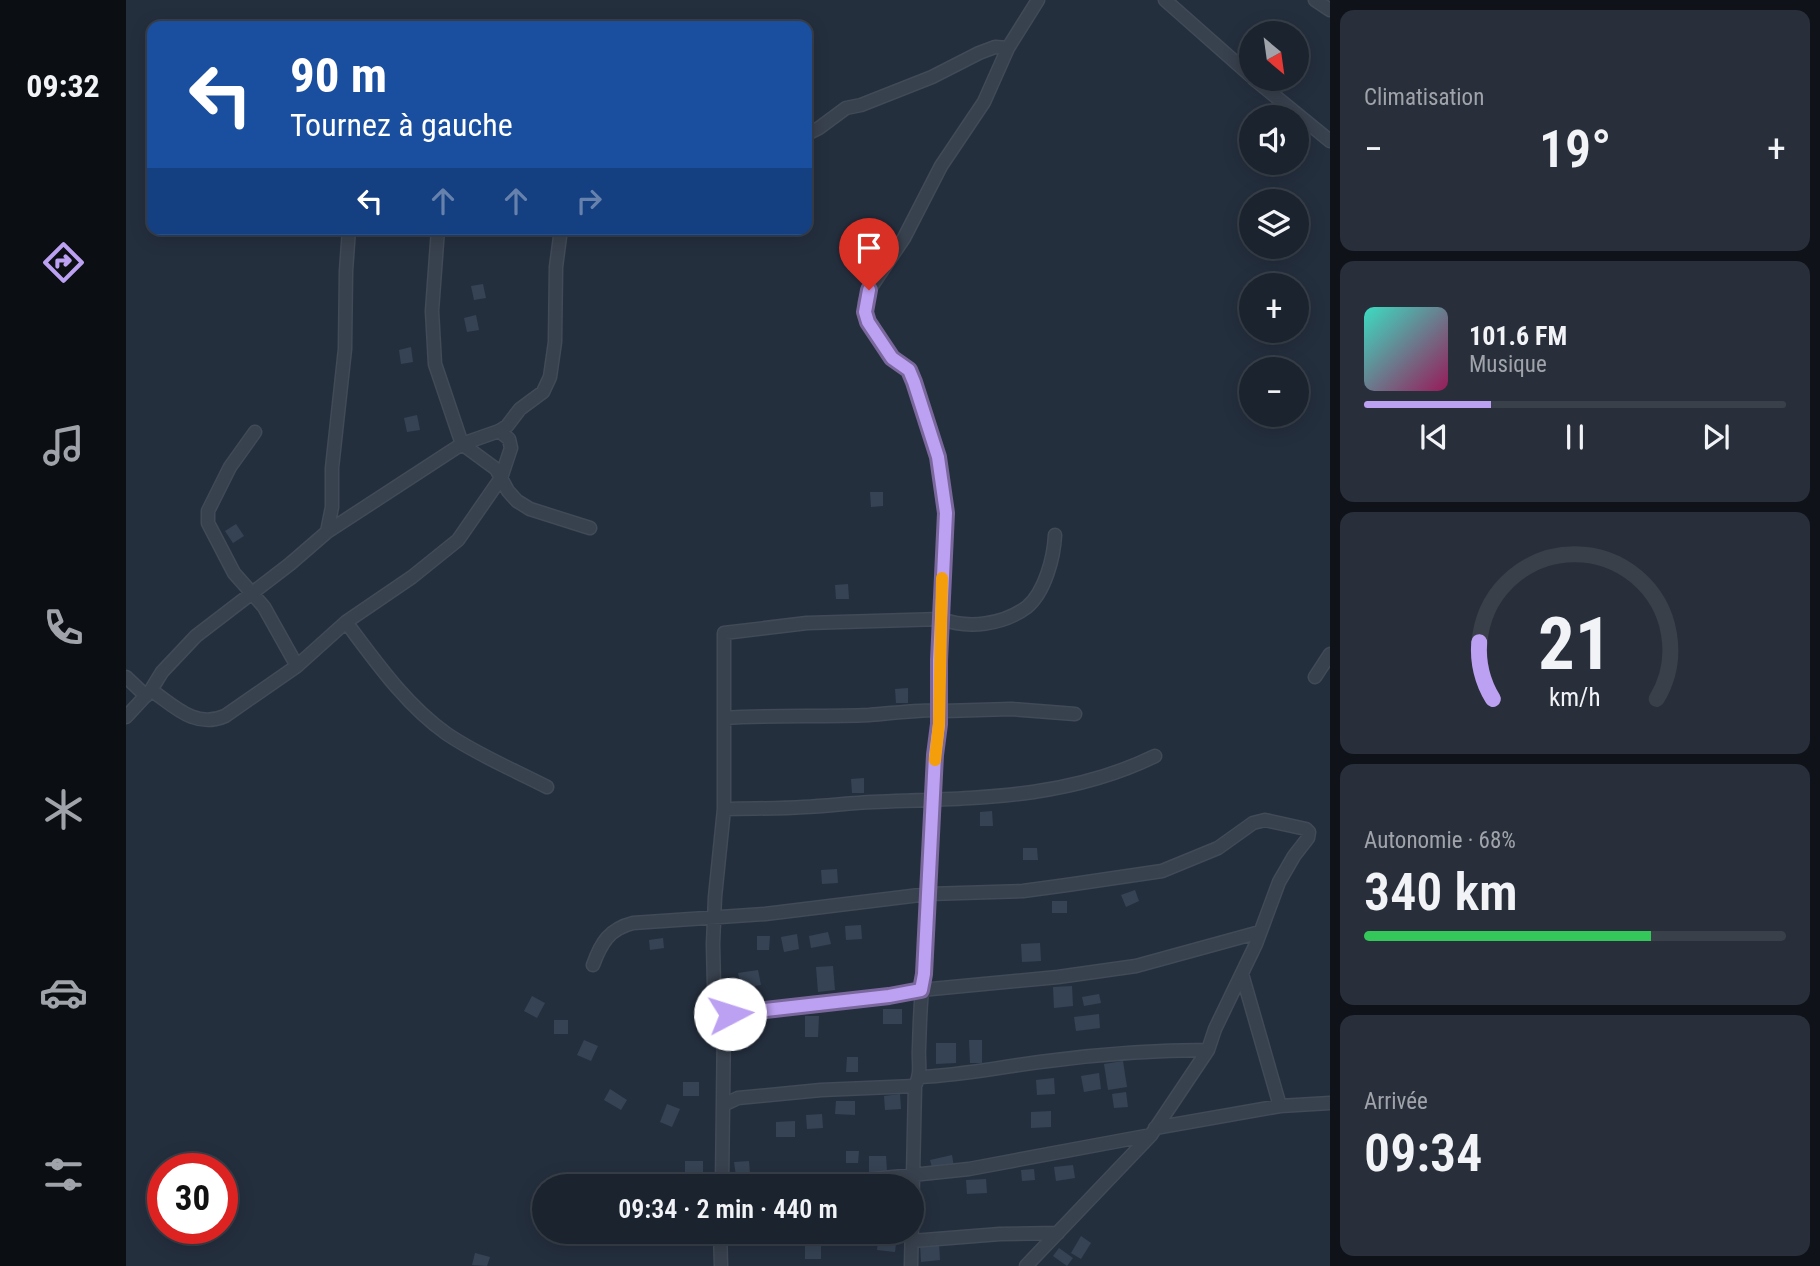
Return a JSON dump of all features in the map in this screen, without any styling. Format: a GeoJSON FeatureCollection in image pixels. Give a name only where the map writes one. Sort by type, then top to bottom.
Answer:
{"type":"FeatureCollection","features":[{"type":"Feature","properties":{"kind":"street"},"geometry":{"type":"LineString","coordinates":[[912,1174],[939,709],[946,513],[938,457],[909,370],[892,358],[868,322],[866,302],[869,290],[904,238],[941,166],[984,102],[1008,48],[1038,0]]}},
{"type":"Feature","properties":{"kind":"street"},"geometry":{"type":"LineString","coordinates":[[1165,0],[1181,5],[1239,63]]}},
{"type":"Feature","properties":{"kind":"street"},"geometry":{"type":"LineString","coordinates":[[1315,0],[1330,10]]}},
{"type":"Feature","properties":{"kind":"street"},"geometry":{"type":"LineString","coordinates":[[812,132],[846,108],[861,105],[932,77],[995,47],[1008,48]]}},
{"type":"Feature","properties":{"kind":"street"},"geometry":{"type":"LineString","coordinates":[[1270,91],[1330,141]]}},
{"type":"Feature","properties":{"kind":"street"},"geometry":{"type":"LineString","coordinates":[[327,532],[332,507],[332,468],[345,349],[349,235]]}},
{"type":"Feature","properties":{"kind":"street"},"geometry":{"type":"LineString","coordinates":[[438,235],[432,312],[435,364],[462,444],[496,469],[517,501],[530,509],[590,528]]}},
{"type":"Feature","properties":{"kind":"street"},"geometry":{"type":"LineString","coordinates":[[126,717],[149,693],[162,671],[178,653],[212,622],[290,564],[327,532],[462,444],[507,426],[520,409],[543,392],[548,384],[555,342],[556,267],[560,235]]}},
{"type":"Feature","properties":{"kind":"street"},"geometry":{"type":"LineString","coordinates":[[126,677],[192,718],[214,721],[225,716],[297,666],[346,622],[412,577],[458,540],[501,478],[511,449],[509,439],[499,431]]}},
{"type":"Feature","properties":{"kind":"street"},"geometry":{"type":"LineString","coordinates":[[255,432],[230,467],[208,511],[208,523],[225,559],[243,586],[264,607],[297,666]]}},
{"type":"Feature","properties":{"kind":"street"},"geometry":{"type":"LineString","coordinates":[[722,1174],[724,1020],[714,986],[713,917],[724,809],[724,633],[730,630],[807,623],[942,619],[957,624],[992,622],[1026,607],[1033,599],[1045,575],[1054,549],[1055,536]]}},
{"type":"Feature","properties":{"kind":"street"},"geometry":{"type":"LineString","coordinates":[[346,622],[391,681],[428,719],[448,735],[547,787]]}},
{"type":"Feature","properties":{"kind":"street"},"geometry":{"type":"LineString","coordinates":[[1315,677],[1330,654]]}},
{"type":"Feature","properties":{"kind":"street"},"geometry":{"type":"LineString","coordinates":[[724,718],[883,714],[939,709],[1011,709],[1075,714]]}},
{"type":"Feature","properties":{"kind":"street"},"geometry":{"type":"LineString","coordinates":[[724,809],[1014,795],[1074,786],[1129,769],[1156,756]]}},
{"type":"Feature","properties":{"kind":"street"},"geometry":{"type":"LineString","coordinates":[[593,965],[608,934],[633,923],[765,914],[928,894],[1023,891],[1162,871],[1218,848],[1253,823],[1265,820],[1306,829],[1309,832],[1308,838],[1286,868],[1208,1050],[1153,1132],[1026,1266]]}},
{"type":"Feature","properties":{"kind":"street"},"geometry":{"type":"LineString","coordinates":[[724,1020],[730,1014],[1136,966],[1260,932]]}},
{"type":"Feature","properties":{"kind":"street"},"geometry":{"type":"LineString","coordinates":[[1242,974],[1280,1106]]}},
{"type":"Feature","properties":{"kind":"street"},"geometry":{"type":"LineString","coordinates":[[723,1105],[738,1098],[918,1082],[1047,1061],[1161,1050],[1208,1050]]}},
{"type":"Feature","properties":{"kind":"street"},"geometry":{"type":"LineString","coordinates":[[924,1174],[997,1164],[1280,1106],[1330,1104]]}},
{"type":"Feature","properties":{"kind":"street"},"geometry":{"type":"LineString","coordinates":[[924,1240],[1058,1233]]}},
{"type":"Feature","properties":{"kind":"street"},"geometry":{"type":"LineString","coordinates":[[720,1244],[720,1266]]}},
{"type":"Feature","properties":{"kind":"street"},"geometry":{"type":"LineString","coordinates":[[911,1266],[912,1244]]}},
{"type":"Feature","properties":{"kind":"building"},"geometry":{"type":"Polygon","coordinates":[[[483,284],[486,298],[474,300],[471,286],[483,284]]]}},
{"type":"Feature","properties":{"kind":"building"},"geometry":{"type":"Polygon","coordinates":[[[476,315],[479,330],[467,332],[464,318],[476,315]]]}},
{"type":"Feature","properties":{"kind":"building"},"geometry":{"type":"Polygon","coordinates":[[[411,347],[413,362],[401,364],[399,350],[411,347]]]}},
{"type":"Feature","properties":{"kind":"building"},"geometry":{"type":"Polygon","coordinates":[[[417,415],[420,430],[407,432],[404,418],[417,415]]]}},
{"type":"Feature","properties":{"kind":"building"},"geometry":{"type":"Polygon","coordinates":[[[870,492],[883,492],[883,506],[871,507],[870,492]]]}},
{"type":"Feature","properties":{"kind":"building"},"geometry":{"type":"Polygon","coordinates":[[[236,524],[244,536],[233,543],[225,531],[236,524]]]}},
{"type":"Feature","properties":{"kind":"building"},"geometry":{"type":"Polygon","coordinates":[[[848,584],[849,599],[836,599],[835,585],[848,584]]]}},
{"type":"Feature","properties":{"kind":"building"},"geometry":{"type":"Polygon","coordinates":[[[908,688],[908,703],[896,703],[895,689],[908,688]]]}},
{"type":"Feature","properties":{"kind":"building"},"geometry":{"type":"Polygon","coordinates":[[[864,778],[864,793],[852,793],[851,779],[864,778]]]}},
{"type":"Feature","properties":{"kind":"building"},"geometry":{"type":"Polygon","coordinates":[[[992,811],[993,826],[980,826],[980,812],[992,811]]]}},
{"type":"Feature","properties":{"kind":"building"},"geometry":{"type":"Polygon","coordinates":[[[1023,848],[1037,848],[1038,860],[1023,860],[1023,848]]]}},
{"type":"Feature","properties":{"kind":"building"},"geometry":{"type":"Polygon","coordinates":[[[837,869],[838,883],[822,884],[821,870],[837,869]]]}},
{"type":"Feature","properties":{"kind":"building"},"geometry":{"type":"Polygon","coordinates":[[[1135,890],[1139,901],[1126,907],[1121,895],[1135,890]]]}},
{"type":"Feature","properties":{"kind":"building"},"geometry":{"type":"Polygon","coordinates":[[[1052,901],[1067,901],[1067,913],[1052,913],[1052,901]]]}},
{"type":"Feature","properties":{"kind":"building"},"geometry":{"type":"Polygon","coordinates":[[[861,925],[862,939],[846,940],[845,926],[861,925]]]}},
{"type":"Feature","properties":{"kind":"building"},"geometry":{"type":"Polygon","coordinates":[[[828,932],[831,944],[811,948],[809,936],[828,932]]]}},
{"type":"Feature","properties":{"kind":"building"},"geometry":{"type":"Polygon","coordinates":[[[797,934],[799,949],[784,952],[781,937],[797,934]]]}},
{"type":"Feature","properties":{"kind":"building"},"geometry":{"type":"Polygon","coordinates":[[[757,936],[770,936],[769,950],[757,950],[757,936]]]}},
{"type":"Feature","properties":{"kind":"building"},"geometry":{"type":"Polygon","coordinates":[[[663,938],[664,948],[650,950],[649,940],[663,938]]]}},
{"type":"Feature","properties":{"kind":"building"},"geometry":{"type":"Polygon","coordinates":[[[1040,943],[1041,961],[1022,962],[1021,944],[1040,943]]]}},
{"type":"Feature","properties":{"kind":"building"},"geometry":{"type":"Polygon","coordinates":[[[833,966],[835,990],[818,992],[816,967],[833,966]]]}},
{"type":"Feature","properties":{"kind":"building"},"geometry":{"type":"Polygon","coordinates":[[[758,970],[761,985],[741,988],[738,973],[758,970]]]}},
{"type":"Feature","properties":{"kind":"building"},"geometry":{"type":"Polygon","coordinates":[[[1072,986],[1073,1006],[1054,1008],[1053,987],[1072,986]]]}},
{"type":"Feature","properties":{"kind":"building"},"geometry":{"type":"Polygon","coordinates":[[[1099,994],[1101,1003],[1084,1006],[1082,997],[1099,994]]]}},
{"type":"Feature","properties":{"kind":"building"},"geometry":{"type":"Polygon","coordinates":[[[532,996],[545,1003],[537,1018],[524,1011],[532,996]]]}},
{"type":"Feature","properties":{"kind":"building"},"geometry":{"type":"Polygon","coordinates":[[[883,1009],[902,1009],[902,1024],[883,1024],[883,1009]]]}},
{"type":"Feature","properties":{"kind":"building"},"geometry":{"type":"Polygon","coordinates":[[[1099,1014],[1100,1028],[1076,1031],[1074,1017],[1099,1014]]]}},
{"type":"Feature","properties":{"kind":"building"},"geometry":{"type":"Polygon","coordinates":[[[805,1016],[819,1016],[818,1037],[805,1037],[805,1016]]]}},
{"type":"Feature","properties":{"kind":"building"},"geometry":{"type":"Polygon","coordinates":[[[554,1020],[568,1020],[568,1034],[554,1034],[554,1020]]]}},
{"type":"Feature","properties":{"kind":"building"},"geometry":{"type":"Polygon","coordinates":[[[584,1040],[598,1046],[591,1061],[577,1055],[584,1040]]]}},
{"type":"Feature","properties":{"kind":"building"},"geometry":{"type":"Polygon","coordinates":[[[969,1040],[982,1040],[982,1063],[970,1063],[969,1040]]]}},
{"type":"Feature","properties":{"kind":"building"},"geometry":{"type":"Polygon","coordinates":[[[936,1043],[956,1043],[956,1063],[936,1064],[936,1043]]]}},
{"type":"Feature","properties":{"kind":"building"},"geometry":{"type":"Polygon","coordinates":[[[847,1057],[858,1057],[858,1072],[846,1072],[847,1057]]]}},
{"type":"Feature","properties":{"kind":"building"},"geometry":{"type":"Polygon","coordinates":[[[1123,1061],[1127,1087],[1108,1090],[1104,1064],[1123,1061]]]}},
{"type":"Feature","properties":{"kind":"building"},"geometry":{"type":"Polygon","coordinates":[[[1099,1073],[1101,1089],[1084,1092],[1081,1076],[1099,1073]]]}},
{"type":"Feature","properties":{"kind":"building"},"geometry":{"type":"Polygon","coordinates":[[[1054,1078],[1055,1094],[1037,1095],[1036,1080],[1054,1078]]]}},
{"type":"Feature","properties":{"kind":"building"},"geometry":{"type":"Polygon","coordinates":[[[683,1082],[699,1082],[699,1096],[683,1096],[683,1082]]]}},
{"type":"Feature","properties":{"kind":"building"},"geometry":{"type":"Polygon","coordinates":[[[610,1089],[627,1100],[621,1110],[604,1100],[610,1089]]]}},
{"type":"Feature","properties":{"kind":"building"},"geometry":{"type":"Polygon","coordinates":[[[1126,1092],[1128,1107],[1114,1108],[1112,1094],[1126,1092]]]}},
{"type":"Feature","properties":{"kind":"building"},"geometry":{"type":"Polygon","coordinates":[[[900,1094],[901,1109],[885,1110],[884,1096],[900,1094]]]}},
{"type":"Feature","properties":{"kind":"building"},"geometry":{"type":"Polygon","coordinates":[[[836,1101],[855,1101],[855,1115],[835,1114],[836,1101]]]}},
{"type":"Feature","properties":{"kind":"building"},"geometry":{"type":"Polygon","coordinates":[[[667,1104],[680,1109],[672,1127],[660,1122],[667,1104]]]}},
{"type":"Feature","properties":{"kind":"building"},"geometry":{"type":"Polygon","coordinates":[[[1051,1111],[1051,1127],[1031,1128],[1031,1112],[1051,1111]]]}},
{"type":"Feature","properties":{"kind":"building"},"geometry":{"type":"Polygon","coordinates":[[[822,1114],[823,1128],[807,1129],[806,1115],[822,1114]]]}},
{"type":"Feature","properties":{"kind":"building"},"geometry":{"type":"Polygon","coordinates":[[[795,1121],[795,1137],[776,1137],[776,1122],[795,1121]]]}},
{"type":"Feature","properties":{"kind":"building"},"geometry":{"type":"Polygon","coordinates":[[[846,1151],[859,1151],[858,1163],[846,1163],[846,1151]]]}},
{"type":"Feature","properties":{"kind":"building"},"geometry":{"type":"Polygon","coordinates":[[[952,1155],[954,1167],[933,1171],[930,1160],[952,1155]]]}},
{"type":"Feature","properties":{"kind":"building"},"geometry":{"type":"Polygon","coordinates":[[[869,1156],[886,1156],[887,1172],[869,1173],[869,1156]]]}},
{"type":"Feature","properties":{"kind":"building"},"geometry":{"type":"Polygon","coordinates":[[[685,1161],[703,1161],[703,1174],[685,1174],[685,1161]]]}},
{"type":"Feature","properties":{"kind":"building"},"geometry":{"type":"Polygon","coordinates":[[[749,1161],[750,1174],[736,1174],[734,1162],[749,1161]]]}},
{"type":"Feature","properties":{"kind":"building"},"geometry":{"type":"Polygon","coordinates":[[[1073,1165],[1075,1178],[1056,1181],[1054,1167],[1073,1165]]]}},
{"type":"Feature","properties":{"kind":"building"},"geometry":{"type":"Polygon","coordinates":[[[1034,1169],[1035,1180],[1022,1181],[1021,1170],[1034,1169]]]}},
{"type":"Feature","properties":{"kind":"building"},"geometry":{"type":"Polygon","coordinates":[[[986,1179],[987,1193],[967,1194],[966,1180],[986,1179]]]}},
{"type":"Feature","properties":{"kind":"building"},"geometry":{"type":"Polygon","coordinates":[[[1081,1236],[1091,1243],[1081,1259],[1071,1253],[1081,1236]]]}},
{"type":"Feature","properties":{"kind":"building"},"geometry":{"type":"Polygon","coordinates":[[[939,1243],[940,1260],[921,1262],[920,1244],[939,1243]]]}},
{"type":"Feature","properties":{"kind":"building"},"geometry":{"type":"Polygon","coordinates":[[[805,1244],[821,1244],[821,1259],[805,1259],[805,1244]]]}},
{"type":"Feature","properties":{"kind":"building"},"geometry":{"type":"Polygon","coordinates":[[[878,1244],[896,1244],[895,1252],[877,1250],[878,1244]]]}},
{"type":"Feature","properties":{"kind":"building"},"geometry":{"type":"Polygon","coordinates":[[[1059,1248],[1073,1258],[1067,1266],[1053,1256],[1059,1248]]]}},
{"type":"Feature","properties":{"kind":"building"},"geometry":{"type":"Polygon","coordinates":[[[475,1253],[490,1257],[487,1266],[472,1265],[475,1253]]]}},
{"type":"Feature","properties":{"kind":"slow traffic"},"geometry":{"type":"LineString","coordinates":[[935,760],[939,724],[942,578]]}},
{"type":"Feature","properties":{"kind":"route"},"geometry":{"type":"LineString","coordinates":[[730,1014],[921,990],[939,724],[941,583],[946,513],[938,457],[914,382],[909,370],[892,358],[868,322],[865,312],[869,290]]}}]}
